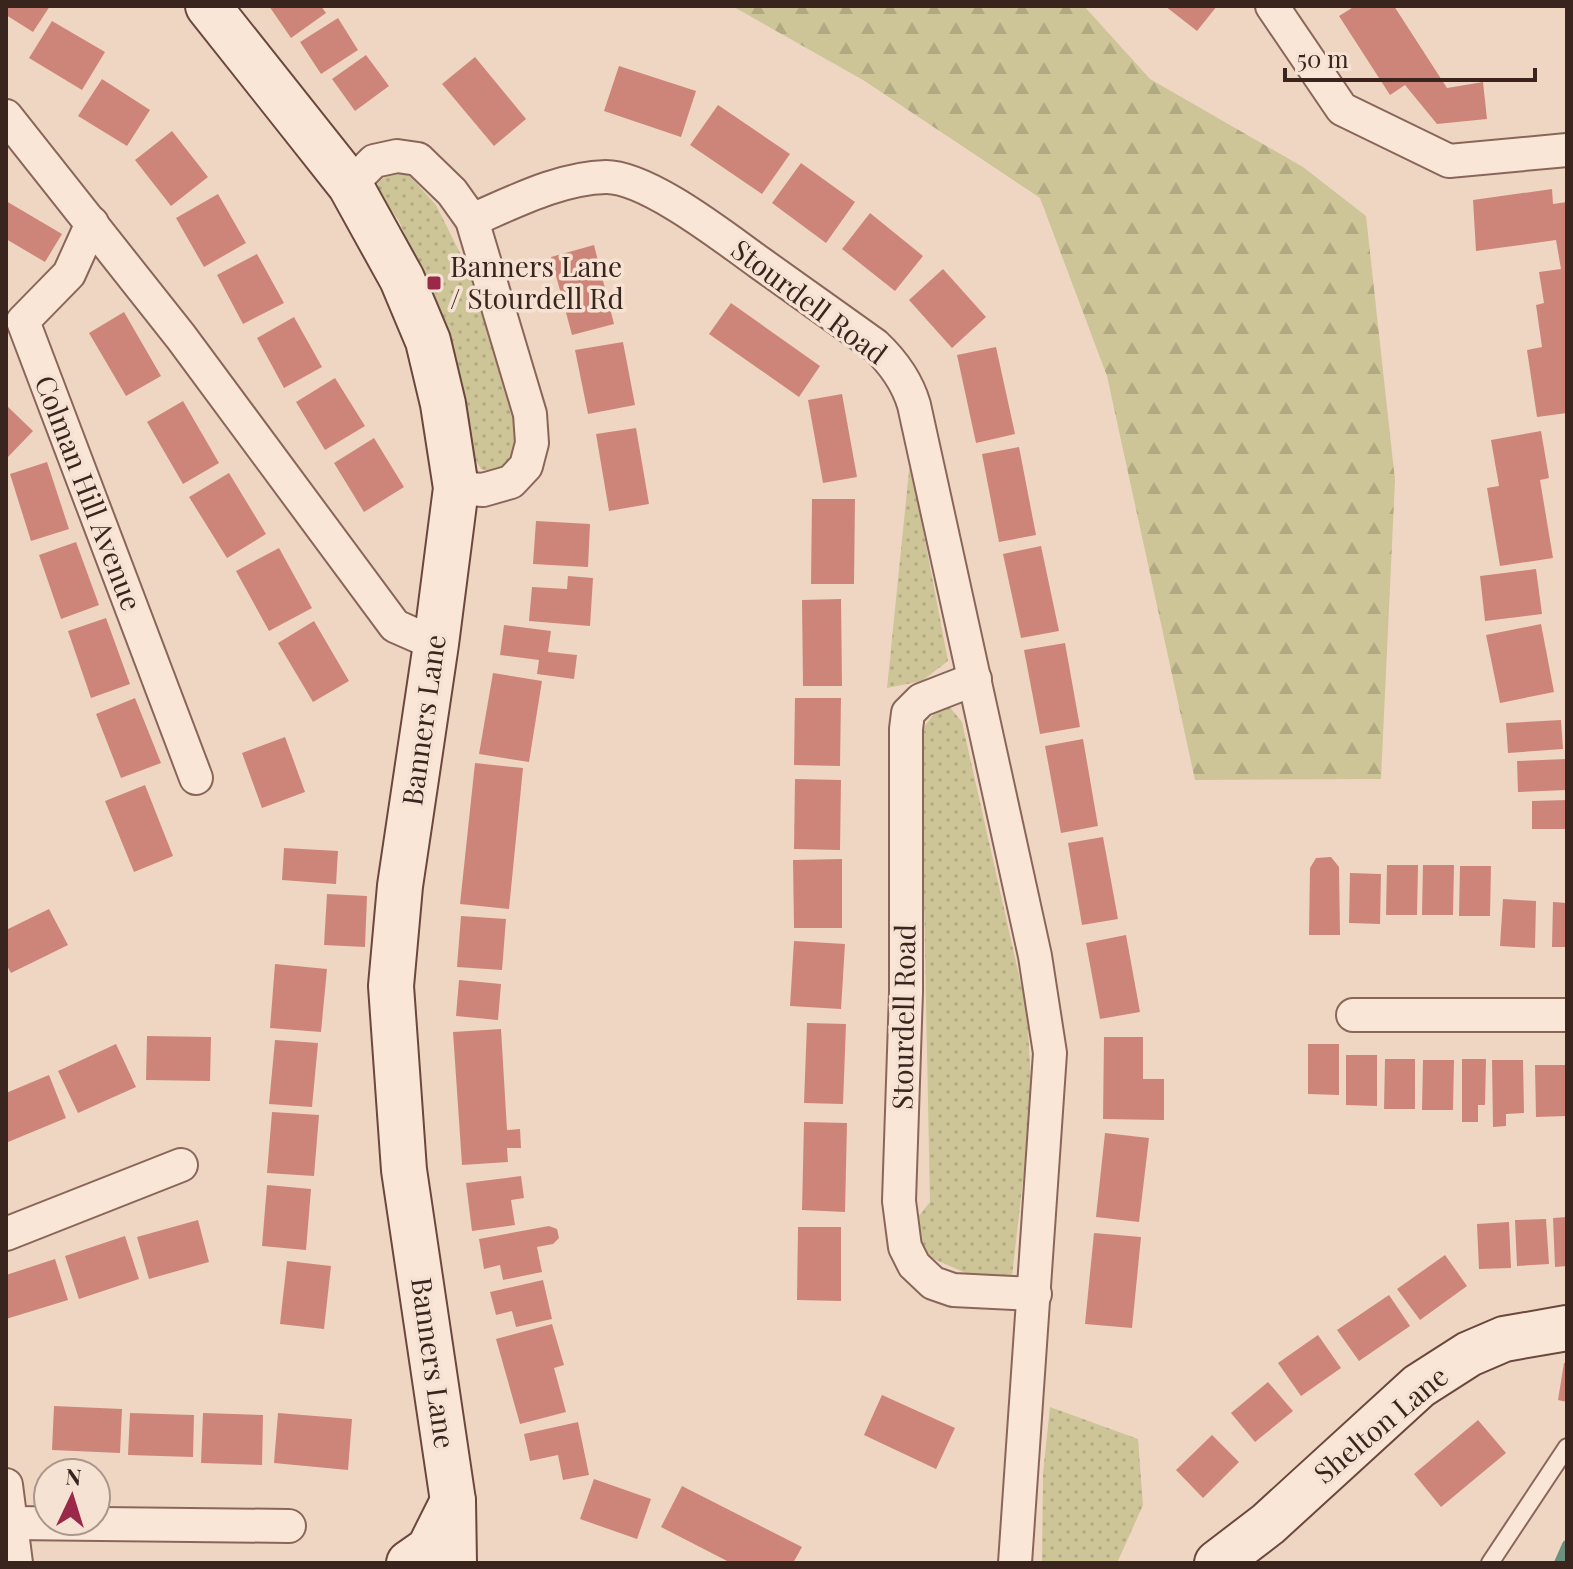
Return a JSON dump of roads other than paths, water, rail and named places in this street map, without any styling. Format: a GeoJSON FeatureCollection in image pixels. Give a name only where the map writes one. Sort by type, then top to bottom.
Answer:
{"type":"FeatureCollection","features":[{"type":"Feature","properties":{"kind":"street","name":"Banners Lane"},"geometry":{"type":"LineString","coordinates":[[208,6],[350,185],[402,279],[428,341],[443,404],[456,488],[400,886],[391,986],[404,1170],[453,1501],[454,1563]]}},
{"type":"Feature","properties":{"kind":"street"},"geometry":{"type":"LineString","coordinates":[[1272,6],[1342,109],[1449,161],[1567,150]]}},
{"type":"Feature","properties":{"kind":"street"},"geometry":{"type":"LineString","coordinates":[[6,116],[181,337],[395,626],[436,644]]}},
{"type":"Feature","properties":{"kind":"street"},"geometry":{"type":"LineString","coordinates":[[350,185],[374,161],[397,156],[418,159],[452,192],[472,220],[530,414],[532,443],[526,466],[511,482],[483,490],[456,488]]}},
{"type":"Feature","properties":{"kind":"street","name":"Stourdell Road"},"geometry":{"type":"LineString","coordinates":[[472,220],[547,188],[607,177],[626,180],[689,213],[875,345],[887,356],[908,387],[1035,956],[1050,1053],[1015,1563]]}},
{"type":"Feature","properties":{"kind":"street","name":"Colman Hill Avenue"},"geometry":{"type":"LineString","coordinates":[[92,223],[69,274],[14,326],[196,778]]}},
{"type":"Feature","properties":{"kind":"street","name":"Stourdell Road"},"geometry":{"type":"LineString","coordinates":[[975,679],[921,700],[908,713],[906,992],[899,1201],[905,1247],[914,1265],[933,1283],[953,1290],[1035,1294]]}},
{"type":"Feature","properties":{"kind":"street"},"geometry":{"type":"LineString","coordinates":[[1353,1015],[1567,1015]]}},
{"type":"Feature","properties":{"kind":"street"},"geometry":{"type":"LineString","coordinates":[[6,1234],[181,1165]]}},
{"type":"Feature","properties":{"kind":"street","name":"Shelton Lane"},"geometry":{"type":"LineString","coordinates":[[1217,1563],[1268,1524],[1419,1386],[1469,1354],[1504,1339],[1567,1328]]}},
{"type":"Feature","properties":{"kind":"street"},"geometry":{"type":"LineString","coordinates":[[6,1485],[16,1563]]}},
{"type":"Feature","properties":{"kind":"street"},"geometry":{"type":"LineString","coordinates":[[409,1563],[429,1549],[453,1501]]}},
{"type":"Feature","properties":{"kind":"street"},"geometry":{"type":"LineString","coordinates":[[12,1523],[289,1526]]}},
{"type":"Feature","properties":{"kind":"lane"},"geometry":{"type":"LineString","coordinates":[[1490,1563],[1567,1447]]}},
{"type":"Feature","properties":{"kind":"waterway"},"geometry":{"type":"LineString","coordinates":[[1559,1563],[1567,1545]]}},
{"type":"Feature","properties":{"kind":"place","name":"Banners Lane / Stourdell Rd"},"geometry":{"type":"Point","coordinates":[434,283]}}]}
